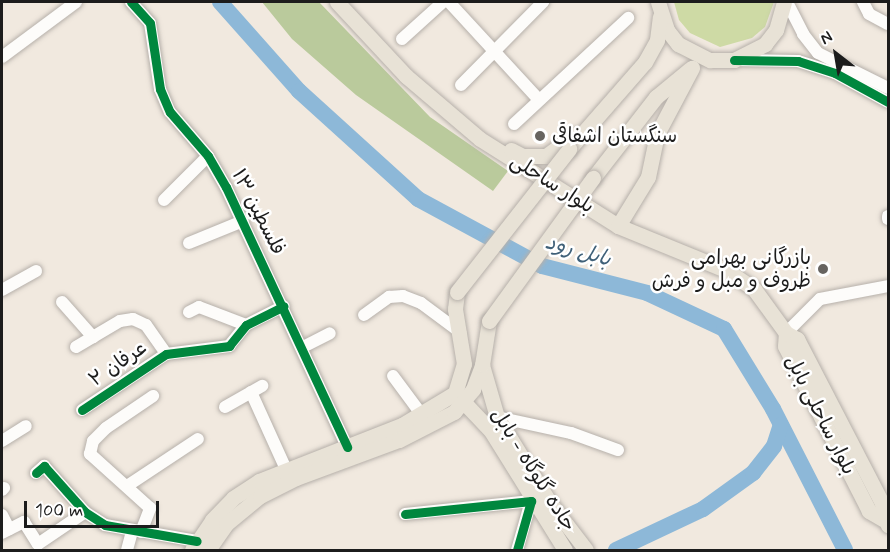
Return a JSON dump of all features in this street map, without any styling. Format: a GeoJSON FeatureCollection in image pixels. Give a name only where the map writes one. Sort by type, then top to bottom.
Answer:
{"type":"FeatureCollection","features":[{"type":"Feature","properties":{"kind":"main road","name":"بلوار ساحلی"},"geometry":{"type":"LineString","coordinates":[[337,2],[406,76],[480,139],[618,226],[726,270],[754,289],[786,333]]}},
{"type":"Feature","properties":{"kind":"main road"},"geometry":{"type":"LineString","coordinates":[[199,547],[260,496],[296,477],[420,430],[459,398],[482,365],[489,321],[593,178],[656,97],[692,68],[710,60],[734,60],[765,44],[776,30],[786,2]]}},
{"type":"Feature","properties":{"kind":"main road"},"geometry":{"type":"LineString","coordinates":[[659,5],[678,44],[710,60]]}},
{"type":"Feature","properties":{"kind":"main road"},"geometry":{"type":"LineString","coordinates":[[459,398],[464,364],[457,292],[569,149],[645,62],[657,40],[659,5]]}},
{"type":"Feature","properties":{"kind":"main road"},"geometry":{"type":"LineString","coordinates":[[618,226],[648,177],[657,134],[692,68]]}},
{"type":"Feature","properties":{"kind":"main road"},"geometry":{"type":"LineString","coordinates":[[480,139],[523,156],[546,156],[609,103]]}},
{"type":"Feature","properties":{"kind":"main road","name":"بلوار ساحلی بابل"},"geometry":{"type":"LineString","coordinates":[[786,333],[797,339],[882,503],[887,523]]}},
{"type":"Feature","properties":{"kind":"main road","name":"جاده گلوگاه - بابل"},"geometry":{"type":"LineString","coordinates":[[482,365],[497,417],[550,503],[582,545]]}},
{"type":"Feature","properties":{"kind":"main road"},"geometry":{"type":"LineString","coordinates":[[199,547],[233,498],[286,469],[347,447],[459,398]]}},
{"type":"Feature","properties":{"kind":"main road"},"geometry":{"type":"LineString","coordinates":[[459,398],[490,431],[531,501],[565,550]]}},
{"type":"Feature","properties":{"kind":"street"},"geometry":{"type":"LineString","coordinates":[[2,57],[76,2]]}},
{"type":"Feature","properties":{"kind":"street","name":"فلسطین ۱۳"},"geometry":{"type":"LineString","coordinates":[[131,2],[150,23],[160,89],[170,112],[208,156],[243,221],[303,347],[347,447]]}},
{"type":"Feature","properties":{"kind":"street"},"geometry":{"type":"LineString","coordinates":[[402,39],[444,2]]}},
{"type":"Feature","properties":{"kind":"street"},"geometry":{"type":"LineString","coordinates":[[449,2],[539,100]]}},
{"type":"Feature","properties":{"kind":"street"},"geometry":{"type":"LineString","coordinates":[[461,85],[543,2]]}},
{"type":"Feature","properties":{"kind":"street"},"geometry":{"type":"LineString","coordinates":[[786,2],[803,34],[818,53],[888,88]]}},
{"type":"Feature","properties":{"kind":"street"},"geometry":{"type":"LineString","coordinates":[[863,2],[869,14],[888,22]]}},
{"type":"Feature","properties":{"kind":"street"},"geometry":{"type":"LineString","coordinates":[[514,124],[627,18]]}},
{"type":"Feature","properties":{"kind":"street"},"geometry":{"type":"LineString","coordinates":[[734,60],[798,61],[835,73],[888,102]]}},
{"type":"Feature","properties":{"kind":"street"},"geometry":{"type":"LineString","coordinates":[[164,200],[208,156]]}},
{"type":"Feature","properties":{"kind":"street"},"geometry":{"type":"LineString","coordinates":[[189,243],[243,221]]}},
{"type":"Feature","properties":{"kind":"street"},"geometry":{"type":"LineString","coordinates":[[2,290],[36,272]]}},
{"type":"Feature","properties":{"kind":"street"},"geometry":{"type":"LineString","coordinates":[[786,333],[820,299],[888,286]]}},
{"type":"Feature","properties":{"kind":"street"},"geometry":{"type":"LineString","coordinates":[[364,315],[389,297],[404,296],[421,303],[460,332]]}},
{"type":"Feature","properties":{"kind":"street"},"geometry":{"type":"LineString","coordinates":[[62,302],[93,337]]}},
{"type":"Feature","properties":{"kind":"street"},"geometry":{"type":"LineString","coordinates":[[189,312],[199,308],[246,325],[284,306]]}},
{"type":"Feature","properties":{"kind":"street"},"geometry":{"type":"LineString","coordinates":[[76,347],[120,321],[133,319],[146,325],[166,354]]}},
{"type":"Feature","properties":{"kind":"street","name":"عرفان ۲"},"geometry":{"type":"LineString","coordinates":[[82,410],[166,354],[212,350],[229,346],[246,325]]}},
{"type":"Feature","properties":{"kind":"street"},"geometry":{"type":"LineString","coordinates":[[303,347],[330,333]]}},
{"type":"Feature","properties":{"kind":"street"},"geometry":{"type":"LineString","coordinates":[[393,376],[422,416]]}},
{"type":"Feature","properties":{"kind":"street"},"geometry":{"type":"LineString","coordinates":[[225,407],[256,389],[286,469]]}},
{"type":"Feature","properties":{"kind":"street"},"geometry":{"type":"LineString","coordinates":[[127,550],[150,507],[90,454],[93,441],[153,396]]}},
{"type":"Feature","properties":{"kind":"street"},"geometry":{"type":"LineString","coordinates":[[497,417],[572,433],[618,450]]}},
{"type":"Feature","properties":{"kind":"street"},"geometry":{"type":"LineString","coordinates":[[2,441],[26,426]]}},
{"type":"Feature","properties":{"kind":"street"},"geometry":{"type":"LineString","coordinates":[[127,486],[198,440]]}},
{"type":"Feature","properties":{"kind":"street"},"geometry":{"type":"LineString","coordinates":[[36,473],[44,466],[85,512],[105,525],[199,547]]}},
{"type":"Feature","properties":{"kind":"street"},"geometry":{"type":"LineString","coordinates":[[405,514],[531,501],[517,550]]}},
{"type":"Feature","properties":{"kind":"street"},"geometry":{"type":"LineString","coordinates":[[2,515],[5,531],[24,522],[38,544],[85,512]]}},
{"type":"Feature","properties":{"kind":"green space"},"geometry":{"type":"Polygon","coordinates":[[[262,2],[319,2],[430,117],[508,171],[493,191],[356,95],[292,39],[262,2]]]}},
{"type":"Feature","properties":{"kind":"green space"},"geometry":{"type":"Polygon","coordinates":[[[674,2],[774,2],[765,27],[752,38],[720,47],[690,33],[679,20],[674,2]]]}},
{"type":"Feature","properties":{"kind":"waterway","name":"بابل رود"},"geometry":{"type":"LineString","coordinates":[[220,2],[299,91],[418,199],[542,266],[647,293],[724,329],[773,409],[845,550]]}},
{"type":"Feature","properties":{"kind":"waterway"},"geometry":{"type":"LineString","coordinates":[[616,550],[703,509],[753,473],[774,446],[781,425]]}},
{"type":"Feature","properties":{"kind":"cycle path"},"geometry":{"type":"LineString","coordinates":[[131,2],[150,23],[160,89],[170,112],[208,156],[226,187],[347,447]]}},
{"type":"Feature","properties":{"kind":"cycle path"},"geometry":{"type":"LineString","coordinates":[[734,60],[798,61],[835,73],[888,102]]}},
{"type":"Feature","properties":{"kind":"cycle path"},"geometry":{"type":"LineString","coordinates":[[82,410],[166,354],[229,346],[246,325],[284,306]]}},
{"type":"Feature","properties":{"kind":"cycle path"},"geometry":{"type":"LineString","coordinates":[[36,473],[44,466],[85,512],[105,525],[197,541]]}},
{"type":"Feature","properties":{"kind":"cycle path"},"geometry":{"type":"LineString","coordinates":[[405,514],[531,501],[517,550]]}},
{"type":"Feature","properties":{"kind":"place","name":"سنگستان اشفاقی"},"geometry":{"type":"Point","coordinates":[540,136]}},
{"type":"Feature","properties":{"kind":"place","name":"بازرگانی بهرامی ظروف و مبل و فرش"},"geometry":{"type":"Point","coordinates":[823,269]}}]}
